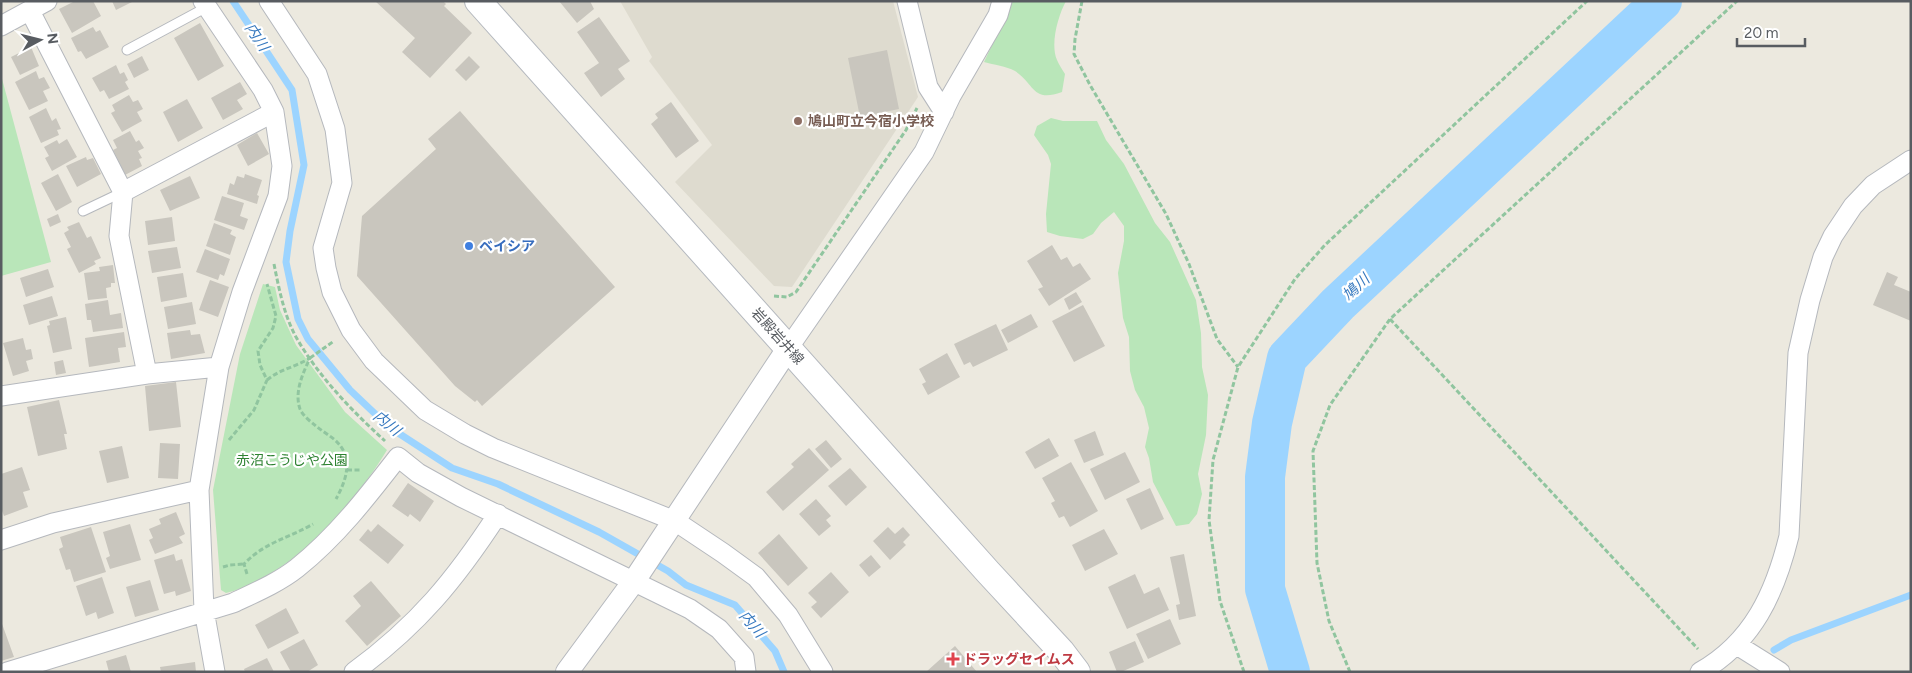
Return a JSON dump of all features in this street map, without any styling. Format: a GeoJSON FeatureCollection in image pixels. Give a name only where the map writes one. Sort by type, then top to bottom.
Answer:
{"type":"FeatureCollection","features":[{"type":"Feature","properties":{"kind":"main road","name":"岩殿岩井線"},"geometry":{"type":"LineString","coordinates":[[478,1],[1061,651],[1077,672]]}},
{"type":"Feature","properties":{"kind":"street"},"geometry":{"type":"LineString","coordinates":[[1,26],[47,1]]}},
{"type":"Feature","properties":{"kind":"street"},"geometry":{"type":"LineString","coordinates":[[269,1],[317,74],[335,129],[342,183],[323,248],[326,268],[332,292],[351,330],[374,360],[425,410],[465,434],[494,448],[675,521],[724,553],[756,577],[788,615],[823,672]]}},
{"type":"Feature","properties":{"kind":"street"},"geometry":{"type":"LineString","coordinates":[[907,1],[928,88],[944,112]]}},
{"type":"Feature","properties":{"kind":"street"},"geometry":{"type":"LineString","coordinates":[[568,672],[634,581],[789,347],[924,152],[951,96],[998,15],[1002,1]]}},
{"type":"Feature","properties":{"kind":"street"},"geometry":{"type":"LineString","coordinates":[[205,4],[263,90],[274,112],[282,166],[278,196],[242,292],[219,368],[199,490],[204,610],[215,672]]}},
{"type":"Feature","properties":{"kind":"street"},"geometry":{"type":"LineString","coordinates":[[30,11],[122,192],[119,236],[147,374]]}},
{"type":"Feature","properties":{"kind":"street"},"geometry":{"type":"LineString","coordinates":[[122,192],[274,112]]}},
{"type":"Feature","properties":{"kind":"street"},"geometry":{"type":"LineString","coordinates":[[1706,668],[1737,645],[1757,617],[1773,589],[1782,565],[1789,536],[1798,353],[1822,257],[1833,236],[1853,206],[1873,185],[1911,160]]}},
{"type":"Feature","properties":{"kind":"street"},"geometry":{"type":"LineString","coordinates":[[1,396],[147,374],[219,368]]}},
{"type":"Feature","properties":{"kind":"street"},"geometry":{"type":"LineString","coordinates":[[7,672],[204,610],[232,603],[261,590],[296,569],[332,537],[360,506],[398,457],[418,474],[460,497],[690,609],[719,629],[744,657],[746,672]]}},
{"type":"Feature","properties":{"kind":"street"},"geometry":{"type":"LineString","coordinates":[[1,540],[53,523],[199,490]]}},
{"type":"Feature","properties":{"kind":"street"},"geometry":{"type":"LineString","coordinates":[[354,672],[384,650],[417,621],[447,588],[498,514]]}},
{"type":"Feature","properties":{"kind":"street"},"geometry":{"type":"LineString","coordinates":[[1737,645],[1780,672]]}},
{"type":"Feature","properties":{"kind":"lane"},"geometry":{"type":"LineString","coordinates":[[126,50],[205,4]]}},
{"type":"Feature","properties":{"kind":"lane"},"geometry":{"type":"LineString","coordinates":[[83,211],[122,192]]}},
{"type":"Feature","properties":{"kind":"path"},"geometry":{"type":"LineString","coordinates":[[1082,1],[1074,54],[1090,85],[1166,214],[1189,264],[1217,340],[1238,367]]}},
{"type":"Feature","properties":{"kind":"path"},"geometry":{"type":"LineString","coordinates":[[1244,672],[1220,601],[1209,520],[1213,460],[1238,367],[1295,279],[1324,245],[1587,1]]}},
{"type":"Feature","properties":{"kind":"path"},"geometry":{"type":"LineString","coordinates":[[1350,672],[1329,621],[1317,563],[1313,452],[1330,405],[1390,319],[1737,1]]}},
{"type":"Feature","properties":{"kind":"path"},"geometry":{"type":"LineString","coordinates":[[770,293],[787,297],[796,292],[906,130],[928,88]]}},
{"type":"Feature","properties":{"kind":"path"},"geometry":{"type":"LineString","coordinates":[[267,225],[280,292],[296,337],[310,358],[350,407],[389,444],[398,457]]}},
{"type":"Feature","properties":{"kind":"path"},"geometry":{"type":"LineString","coordinates":[[266,275],[276,316],[273,328],[258,351],[260,365],[267,380]]}},
{"type":"Feature","properties":{"kind":"path"},"geometry":{"type":"LineString","coordinates":[[1390,319],[1706,668]]}},
{"type":"Feature","properties":{"kind":"path"},"geometry":{"type":"LineString","coordinates":[[224,444],[254,410],[267,380],[276,373],[299,365],[351,330]]}},
{"type":"Feature","properties":{"kind":"path"},"geometry":{"type":"LineString","coordinates":[[310,358],[302,374],[299,392],[300,409],[309,421],[334,439],[343,450],[347,463],[342,488],[331,505]]}},
{"type":"Feature","properties":{"kind":"path"},"geometry":{"type":"LineString","coordinates":[[223,567],[244,564],[268,545],[319,520]]}},
{"type":"Feature","properties":{"kind":"path"},"geometry":{"type":"LineString","coordinates":[[244,564],[248,587],[245,597]]}},
{"type":"Feature","properties":{"kind":"shaded area","name":"鳩山町立今宿小学校"},"geometry":{"type":"Polygon","coordinates":[[[620,1],[893,1],[918,97],[792,287],[774,286],[675,182],[712,145],[649,61],[652,57],[620,1]]]}},
{"type":"Feature","properties":{"kind":"green space"},"geometry":{"type":"Polygon","coordinates":[[[1013,1],[1066,1],[1060,14],[1054,46],[1058,62],[1065,74],[1062,92],[1052,95],[1039,94],[1015,71],[984,62],[1013,1]]]}},
{"type":"Feature","properties":{"kind":"green space"},"geometry":{"type":"Polygon","coordinates":[[[1,75],[51,262],[1,276],[1,75]]]}},
{"type":"Feature","properties":{"kind":"green space"},"geometry":{"type":"Polygon","coordinates":[[[1051,118],[1063,121],[1097,121],[1106,140],[1124,164],[1155,223],[1170,242],[1196,300],[1201,333],[1202,367],[1208,395],[1206,435],[1198,474],[1202,494],[1197,514],[1189,524],[1176,526],[1153,482],[1145,447],[1149,428],[1144,407],[1135,390],[1130,371],[1129,337],[1123,318],[1118,273],[1124,241],[1124,226],[1114,212],[1101,223],[1093,234],[1083,239],[1047,232],[1046,214],[1051,164],[1048,155],[1034,135],[1037,126],[1051,118]]]}},
{"type":"Feature","properties":{"kind":"green space","name":"赤沼こうじや公園"},"geometry":{"type":"Polygon","coordinates":[[[263,284],[275,287],[280,310],[296,345],[345,412],[387,450],[357,494],[339,515],[297,555],[274,571],[250,584],[226,593],[221,590],[213,490],[240,354],[263,284]]]}},
{"type":"Feature","properties":{"kind":"building"},"geometry":{"type":"Polygon","coordinates":[[[75,1],[93,1],[101,16],[72,33],[59,9],[75,1]]]}},
{"type":"Feature","properties":{"kind":"building"},"geometry":{"type":"Polygon","coordinates":[[[112,1],[134,1],[116,10],[112,1]]]}},
{"type":"Feature","properties":{"kind":"building"},"geometry":{"type":"Polygon","coordinates":[[[375,1],[443,1],[446,4],[444,6],[472,33],[430,78],[402,52],[415,38],[375,1]]]}},
{"type":"Feature","properties":{"kind":"building"},"geometry":{"type":"Polygon","coordinates":[[[559,1],[590,1],[594,9],[577,23],[559,1]]]}},
{"type":"Feature","properties":{"kind":"building"},"geometry":{"type":"Polygon","coordinates":[[[599,17],[630,61],[618,69],[625,79],[601,97],[584,73],[599,63],[577,32],[599,17]]]}},
{"type":"Feature","properties":{"kind":"building"},"geometry":{"type":"Polygon","coordinates":[[[200,23],[224,66],[198,81],[174,38],[200,23]]]}},
{"type":"Feature","properties":{"kind":"building"},"geometry":{"type":"Polygon","coordinates":[[[93,27],[96,32],[100,30],[109,47],[86,59],[81,51],[78,52],[71,38],[93,27]]]}},
{"type":"Feature","properties":{"kind":"building"},"geometry":{"type":"Polygon","coordinates":[[[31,47],[39,66],[20,75],[11,57],[31,47]]]}},
{"type":"Feature","properties":{"kind":"building"},"geometry":{"type":"Polygon","coordinates":[[[887,50],[899,109],[860,117],[848,58],[887,50]]]}},
{"type":"Feature","properties":{"kind":"building"},"geometry":{"type":"Polygon","coordinates":[[[142,56],[149,70],[134,78],[127,64],[142,56]]]}},
{"type":"Feature","properties":{"kind":"building"},"geometry":{"type":"Polygon","coordinates":[[[469,56],[480,67],[466,81],[455,70],[469,56]]]}},
{"type":"Feature","properties":{"kind":"building"},"geometry":{"type":"Polygon","coordinates":[[[116,65],[120,74],[124,72],[128,80],[125,82],[129,89],[109,99],[104,90],[100,92],[92,78],[116,65]]]}},
{"type":"Feature","properties":{"kind":"building"},"geometry":{"type":"Polygon","coordinates":[[[36,71],[39,79],[44,77],[50,88],[43,91],[48,101],[29,110],[15,82],[36,71]]]}},
{"type":"Feature","properties":{"kind":"building"},"geometry":{"type":"Polygon","coordinates":[[[240,82],[247,94],[237,100],[243,109],[223,120],[211,98],[240,82]]]}},
{"type":"Feature","properties":{"kind":"building"},"geometry":{"type":"Polygon","coordinates":[[[129,95],[133,102],[138,100],[143,109],[137,112],[142,121],[122,132],[111,113],[115,111],[112,105],[129,95]]]}},
{"type":"Feature","properties":{"kind":"building"},"geometry":{"type":"Polygon","coordinates":[[[187,99],[203,128],[178,142],[163,112],[187,99]]]}},
{"type":"Feature","properties":{"kind":"building"},"geometry":{"type":"Polygon","coordinates":[[[671,102],[699,141],[676,158],[651,124],[658,118],[655,114],[671,102]]]}},
{"type":"Feature","properties":{"kind":"building"},"geometry":{"type":"Polygon","coordinates":[[[46,108],[52,121],[56,118],[61,129],[57,130],[59,135],[41,143],[29,117],[46,108]]]}},
{"type":"Feature","properties":{"kind":"building","name":"ベイシア"},"geometry":{"type":"Polygon","coordinates":[[[460,111],[615,287],[482,406],[477,400],[475,402],[455,386],[357,276],[362,216],[436,149],[428,139],[460,111]]]}},
{"type":"Feature","properties":{"kind":"building"},"geometry":{"type":"Polygon","coordinates":[[[130,131],[136,142],[139,140],[144,148],[138,151],[142,158],[139,159],[142,166],[125,175],[113,150],[117,148],[113,140],[130,131]]]}},
{"type":"Feature","properties":{"kind":"building"},"geometry":{"type":"Polygon","coordinates":[[[257,133],[269,154],[248,166],[237,145],[257,133]]]}},
{"type":"Feature","properties":{"kind":"building"},"geometry":{"type":"Polygon","coordinates":[[[67,139],[77,157],[52,171],[45,158],[49,156],[44,147],[57,140],[59,144],[67,139]]]}},
{"type":"Feature","properties":{"kind":"building"},"geometry":{"type":"Polygon","coordinates":[[[86,157],[87,160],[93,158],[101,174],[77,187],[66,166],[86,157]]]}},
{"type":"Feature","properties":{"kind":"building"},"geometry":{"type":"Polygon","coordinates":[[[58,174],[72,202],[56,211],[41,183],[58,174]]]}},
{"type":"Feature","properties":{"kind":"building"},"geometry":{"type":"Polygon","coordinates":[[[245,174],[262,180],[257,195],[259,196],[257,204],[227,194],[230,183],[234,185],[237,176],[244,178],[245,174]]]}},
{"type":"Feature","properties":{"kind":"building"},"geometry":{"type":"Polygon","coordinates":[[[190,176],[200,198],[170,211],[160,190],[190,176]]]}},
{"type":"Feature","properties":{"kind":"building"},"geometry":{"type":"Polygon","coordinates":[[[222,196],[244,203],[240,216],[248,219],[244,230],[214,220],[222,196]]]}},
{"type":"Feature","properties":{"kind":"building"},"geometry":{"type":"Polygon","coordinates":[[[58,214],[61,222],[50,227],[47,219],[58,214]]]}},
{"type":"Feature","properties":{"kind":"building"},"geometry":{"type":"Polygon","coordinates":[[[172,217],[175,241],[148,245],[145,221],[172,217]]]}},
{"type":"Feature","properties":{"kind":"building"},"geometry":{"type":"Polygon","coordinates":[[[79,222],[87,238],[91,236],[101,258],[94,261],[96,264],[79,273],[67,249],[71,247],[64,233],[69,230],[67,227],[79,222]]]}},
{"type":"Feature","properties":{"kind":"building"},"geometry":{"type":"Polygon","coordinates":[[[214,223],[232,230],[230,234],[236,237],[230,255],[206,246],[214,223]]]}},
{"type":"Feature","properties":{"kind":"building"},"geometry":{"type":"Polygon","coordinates":[[[1052,245],[1061,260],[1067,257],[1073,267],[1080,263],[1091,279],[1049,306],[1038,289],[1043,287],[1027,261],[1052,245]]]}},
{"type":"Feature","properties":{"kind":"building"},"geometry":{"type":"Polygon","coordinates":[[[177,247],[181,268],[152,273],[148,251],[177,247]]]}},
{"type":"Feature","properties":{"kind":"building"},"geometry":{"type":"Polygon","coordinates":[[[205,249],[230,259],[224,276],[220,274],[218,280],[196,272],[205,249]]]}},
{"type":"Feature","properties":{"kind":"building"},"geometry":{"type":"Polygon","coordinates":[[[113,265],[115,283],[111,283],[111,287],[106,288],[107,298],[88,300],[84,273],[100,271],[99,267],[113,265]]]}},
{"type":"Feature","properties":{"kind":"building"},"geometry":{"type":"Polygon","coordinates":[[[48,269],[54,287],[26,297],[20,278],[48,269]]]}},
{"type":"Feature","properties":{"kind":"building"},"geometry":{"type":"Polygon","coordinates":[[[1887,272],[1898,277],[1894,285],[1911,292],[1911,321],[1873,305],[1887,272]]]}},
{"type":"Feature","properties":{"kind":"building"},"geometry":{"type":"Polygon","coordinates":[[[183,273],[187,297],[161,302],[157,277],[183,273]]]}},
{"type":"Feature","properties":{"kind":"building"},"geometry":{"type":"Polygon","coordinates":[[[210,280],[229,287],[218,317],[199,310],[210,280]]]}},
{"type":"Feature","properties":{"kind":"building"},"geometry":{"type":"Polygon","coordinates":[[[1076,292],[1082,302],[1069,310],[1064,299],[1076,292]]]}},
{"type":"Feature","properties":{"kind":"building"},"geometry":{"type":"Polygon","coordinates":[[[52,296],[58,316],[29,325],[23,305],[52,296]]]}},
{"type":"Feature","properties":{"kind":"building"},"geometry":{"type":"Polygon","coordinates":[[[108,300],[110,315],[121,313],[123,328],[93,332],[91,320],[87,320],[85,304],[108,300]]]}},
{"type":"Feature","properties":{"kind":"building"},"geometry":{"type":"Polygon","coordinates":[[[192,302],[196,324],[168,329],[164,307],[192,302]]]}},
{"type":"Feature","properties":{"kind":"building"},"geometry":{"type":"Polygon","coordinates":[[[1083,305],[1105,346],[1074,362],[1052,321],[1083,305]]]}},
{"type":"Feature","properties":{"kind":"building"},"geometry":{"type":"Polygon","coordinates":[[[1031,314],[1038,327],[1008,343],[1001,330],[1031,314]]]}},
{"type":"Feature","properties":{"kind":"building"},"geometry":{"type":"Polygon","coordinates":[[[66,317],[72,349],[53,353],[47,326],[50,325],[49,321],[66,317]]]}},
{"type":"Feature","properties":{"kind":"building"},"geometry":{"type":"Polygon","coordinates":[[[996,324],[1008,350],[973,367],[970,362],[964,365],[954,344],[996,324]]]}},
{"type":"Feature","properties":{"kind":"building"},"geometry":{"type":"Polygon","coordinates":[[[190,330],[191,335],[200,334],[205,353],[171,359],[167,333],[190,330]]]}},
{"type":"Feature","properties":{"kind":"building"},"geometry":{"type":"Polygon","coordinates":[[[124,332],[126,347],[118,348],[120,362],[89,367],[85,338],[124,332]]]}},
{"type":"Feature","properties":{"kind":"building"},"geometry":{"type":"Polygon","coordinates":[[[23,338],[26,350],[31,349],[33,359],[26,361],[29,371],[13,376],[3,343],[23,338]]]}},
{"type":"Feature","properties":{"kind":"building"},"geometry":{"type":"Polygon","coordinates":[[[947,353],[960,377],[928,395],[922,384],[926,382],[919,369],[947,353]]]}},
{"type":"Feature","properties":{"kind":"building"},"geometry":{"type":"Polygon","coordinates":[[[63,360],[66,373],[56,375],[54,362],[63,360]]]}},
{"type":"Feature","properties":{"kind":"building"},"geometry":{"type":"Polygon","coordinates":[[[176,382],[181,427],[149,431],[145,386],[176,382]]]}},
{"type":"Feature","properties":{"kind":"building"},"geometry":{"type":"Polygon","coordinates":[[[59,400],[67,434],[64,434],[67,449],[38,456],[27,407],[59,400]]]}},
{"type":"Feature","properties":{"kind":"building"},"geometry":{"type":"Polygon","coordinates":[[[1095,431],[1104,455],[1084,463],[1074,440],[1095,431]]]}},
{"type":"Feature","properties":{"kind":"building"},"geometry":{"type":"Polygon","coordinates":[[[1049,438],[1059,456],[1035,469],[1025,452],[1049,438]]]}},
{"type":"Feature","properties":{"kind":"building"},"geometry":{"type":"Polygon","coordinates":[[[826,440],[842,459],[831,468],[815,449],[826,440]]]}},
{"type":"Feature","properties":{"kind":"building"},"geometry":{"type":"Polygon","coordinates":[[[160,443],[180,444],[178,479],[158,478],[160,443]]]}},
{"type":"Feature","properties":{"kind":"building"},"geometry":{"type":"Polygon","coordinates":[[[122,446],[129,478],[107,483],[99,451],[122,446]]]}},
{"type":"Feature","properties":{"kind":"building"},"geometry":{"type":"Polygon","coordinates":[[[809,448],[829,470],[783,511],[766,492],[794,467],[791,464],[809,448]]]}},
{"type":"Feature","properties":{"kind":"building"},"geometry":{"type":"Polygon","coordinates":[[[1125,452],[1140,482],[1105,500],[1090,469],[1125,452]]]}},
{"type":"Feature","properties":{"kind":"building"},"geometry":{"type":"Polygon","coordinates":[[[1071,462],[1098,511],[1070,527],[1064,516],[1059,518],[1051,503],[1055,501],[1042,478],[1071,462]]]}},
{"type":"Feature","properties":{"kind":"building"},"geometry":{"type":"Polygon","coordinates":[[[22,467],[30,490],[23,492],[28,507],[4,516],[1,508],[1,474],[22,467]]]}},
{"type":"Feature","properties":{"kind":"building"},"geometry":{"type":"Polygon","coordinates":[[[850,468],[867,487],[846,506],[828,486],[850,468]]]}},
{"type":"Feature","properties":{"kind":"building"},"geometry":{"type":"Polygon","coordinates":[[[408,483],[434,501],[420,522],[410,514],[408,517],[392,506],[408,483]]]}},
{"type":"Feature","properties":{"kind":"building"},"geometry":{"type":"Polygon","coordinates":[[[1150,488],[1164,519],[1141,530],[1126,499],[1150,488]]]}},
{"type":"Feature","properties":{"kind":"building"},"geometry":{"type":"Polygon","coordinates":[[[816,499],[831,516],[826,520],[831,526],[819,536],[799,514],[816,499]]]}},
{"type":"Feature","properties":{"kind":"building"},"geometry":{"type":"Polygon","coordinates":[[[176,512],[185,534],[179,537],[183,543],[155,554],[149,540],[153,538],[149,529],[161,524],[159,519],[176,512]]]}},
{"type":"Feature","properties":{"kind":"building"},"geometry":{"type":"Polygon","coordinates":[[[130,524],[141,560],[110,569],[106,558],[110,556],[103,532],[130,524]]]}},
{"type":"Feature","properties":{"kind":"building"},"geometry":{"type":"Polygon","coordinates":[[[378,524],[404,545],[388,564],[359,540],[368,529],[371,532],[378,524]]]}},
{"type":"Feature","properties":{"kind":"building"},"geometry":{"type":"Polygon","coordinates":[[[91,527],[106,572],[74,582],[70,569],[66,570],[59,549],[63,547],[60,537],[91,527]]]}},
{"type":"Feature","properties":{"kind":"building"},"geometry":{"type":"Polygon","coordinates":[[[888,527],[895,534],[903,527],[910,535],[903,542],[906,545],[890,560],[873,541],[888,527]]]}},
{"type":"Feature","properties":{"kind":"building"},"geometry":{"type":"Polygon","coordinates":[[[1104,529],[1118,554],[1085,571],[1072,545],[1104,529]]]}},
{"type":"Feature","properties":{"kind":"building"},"geometry":{"type":"Polygon","coordinates":[[[779,534],[808,568],[788,586],[758,553],[779,534]]]}},
{"type":"Feature","properties":{"kind":"building"},"geometry":{"type":"Polygon","coordinates":[[[174,554],[176,561],[182,559],[191,591],[176,596],[175,591],[164,594],[154,560],[174,554]]]}},
{"type":"Feature","properties":{"kind":"building"},"geometry":{"type":"Polygon","coordinates":[[[1184,554],[1196,616],[1179,620],[1176,605],[1180,604],[1170,557],[1184,554]]]}},
{"type":"Feature","properties":{"kind":"building"},"geometry":{"type":"Polygon","coordinates":[[[871,555],[881,567],[869,577],[859,565],[871,555]]]}},
{"type":"Feature","properties":{"kind":"building"},"geometry":{"type":"Polygon","coordinates":[[[831,572],[849,592],[821,618],[811,607],[817,602],[808,593],[831,572]]]}},
{"type":"Feature","properties":{"kind":"building"},"geometry":{"type":"Polygon","coordinates":[[[1135,574],[1144,594],[1159,587],[1169,610],[1127,629],[1108,587],[1135,574]]]}},
{"type":"Feature","properties":{"kind":"building"},"geometry":{"type":"Polygon","coordinates":[[[102,577],[114,613],[98,619],[96,612],[86,616],[76,586],[102,577]]]}},
{"type":"Feature","properties":{"kind":"building"},"geometry":{"type":"Polygon","coordinates":[[[150,580],[159,610],[135,617],[126,587],[150,580]]]}},
{"type":"Feature","properties":{"kind":"building"},"geometry":{"type":"Polygon","coordinates":[[[371,581],[401,616],[367,646],[345,621],[361,606],[353,596],[371,581]]]}},
{"type":"Feature","properties":{"kind":"building"},"geometry":{"type":"Polygon","coordinates":[[[286,608],[299,633],[268,649],[255,625],[286,608]]]}},
{"type":"Feature","properties":{"kind":"building"},"geometry":{"type":"Polygon","coordinates":[[[1170,619],[1181,644],[1148,659],[1136,634],[1170,619]]]}},
{"type":"Feature","properties":{"kind":"building"},"geometry":{"type":"Polygon","coordinates":[[[1,621],[14,657],[1,661],[1,621]]]}},
{"type":"Feature","properties":{"kind":"building"},"geometry":{"type":"Polygon","coordinates":[[[304,639],[318,665],[307,672],[291,672],[280,652],[304,639]]]}},
{"type":"Feature","properties":{"kind":"building"},"geometry":{"type":"Polygon","coordinates":[[[1135,641],[1144,662],[1117,672],[1109,652],[1135,641]]]}},
{"type":"Feature","properties":{"kind":"building","name":"ドラッグセイムス"},"geometry":{"type":"Polygon","coordinates":[[[955,646],[977,672],[926,672],[955,646]]]}},
{"type":"Feature","properties":{"kind":"building"},"geometry":{"type":"Polygon","coordinates":[[[126,655],[131,672],[109,672],[106,661],[126,655]]]}},
{"type":"Feature","properties":{"kind":"building"},"geometry":{"type":"Polygon","coordinates":[[[267,658],[274,672],[245,672],[244,669],[267,658]]]}},
{"type":"Feature","properties":{"kind":"building"},"geometry":{"type":"Polygon","coordinates":[[[195,662],[196,672],[161,672],[160,667],[195,662]]]}},
{"type":"Feature","properties":{"kind":"waterway","name":"内川"},"geometry":{"type":"LineString","coordinates":[[233,1],[292,90],[304,165],[290,231],[286,262],[298,319],[308,339],[350,390],[389,427],[452,468],[498,484],[599,532],[668,571],[686,585],[735,605],[775,651],[784,672]]}},
{"type":"Feature","properties":{"kind":"waterway","name":"鳩川"},"geometry":{"type":"LineString","coordinates":[[1290,672],[1265,589],[1265,477],[1272,423],[1287,358],[1338,304],[1662,1]]}},
{"type":"Feature","properties":{"kind":"waterway"},"geometry":{"type":"LineString","coordinates":[[1774,650],[1791,640],[1911,595]]}},
{"type":"Feature","properties":{"kind":"place","name":"鳩山町立今宿小学校"},"geometry":{"type":"Point","coordinates":[798,121]}},
{"type":"Feature","properties":{"kind":"place","name":"ベイシア"},"geometry":{"type":"Point","coordinates":[469,246]}},
{"type":"Feature","properties":{"kind":"place","name":"ドラッグセイムス"},"geometry":{"type":"Point","coordinates":[953,659]}}]}
